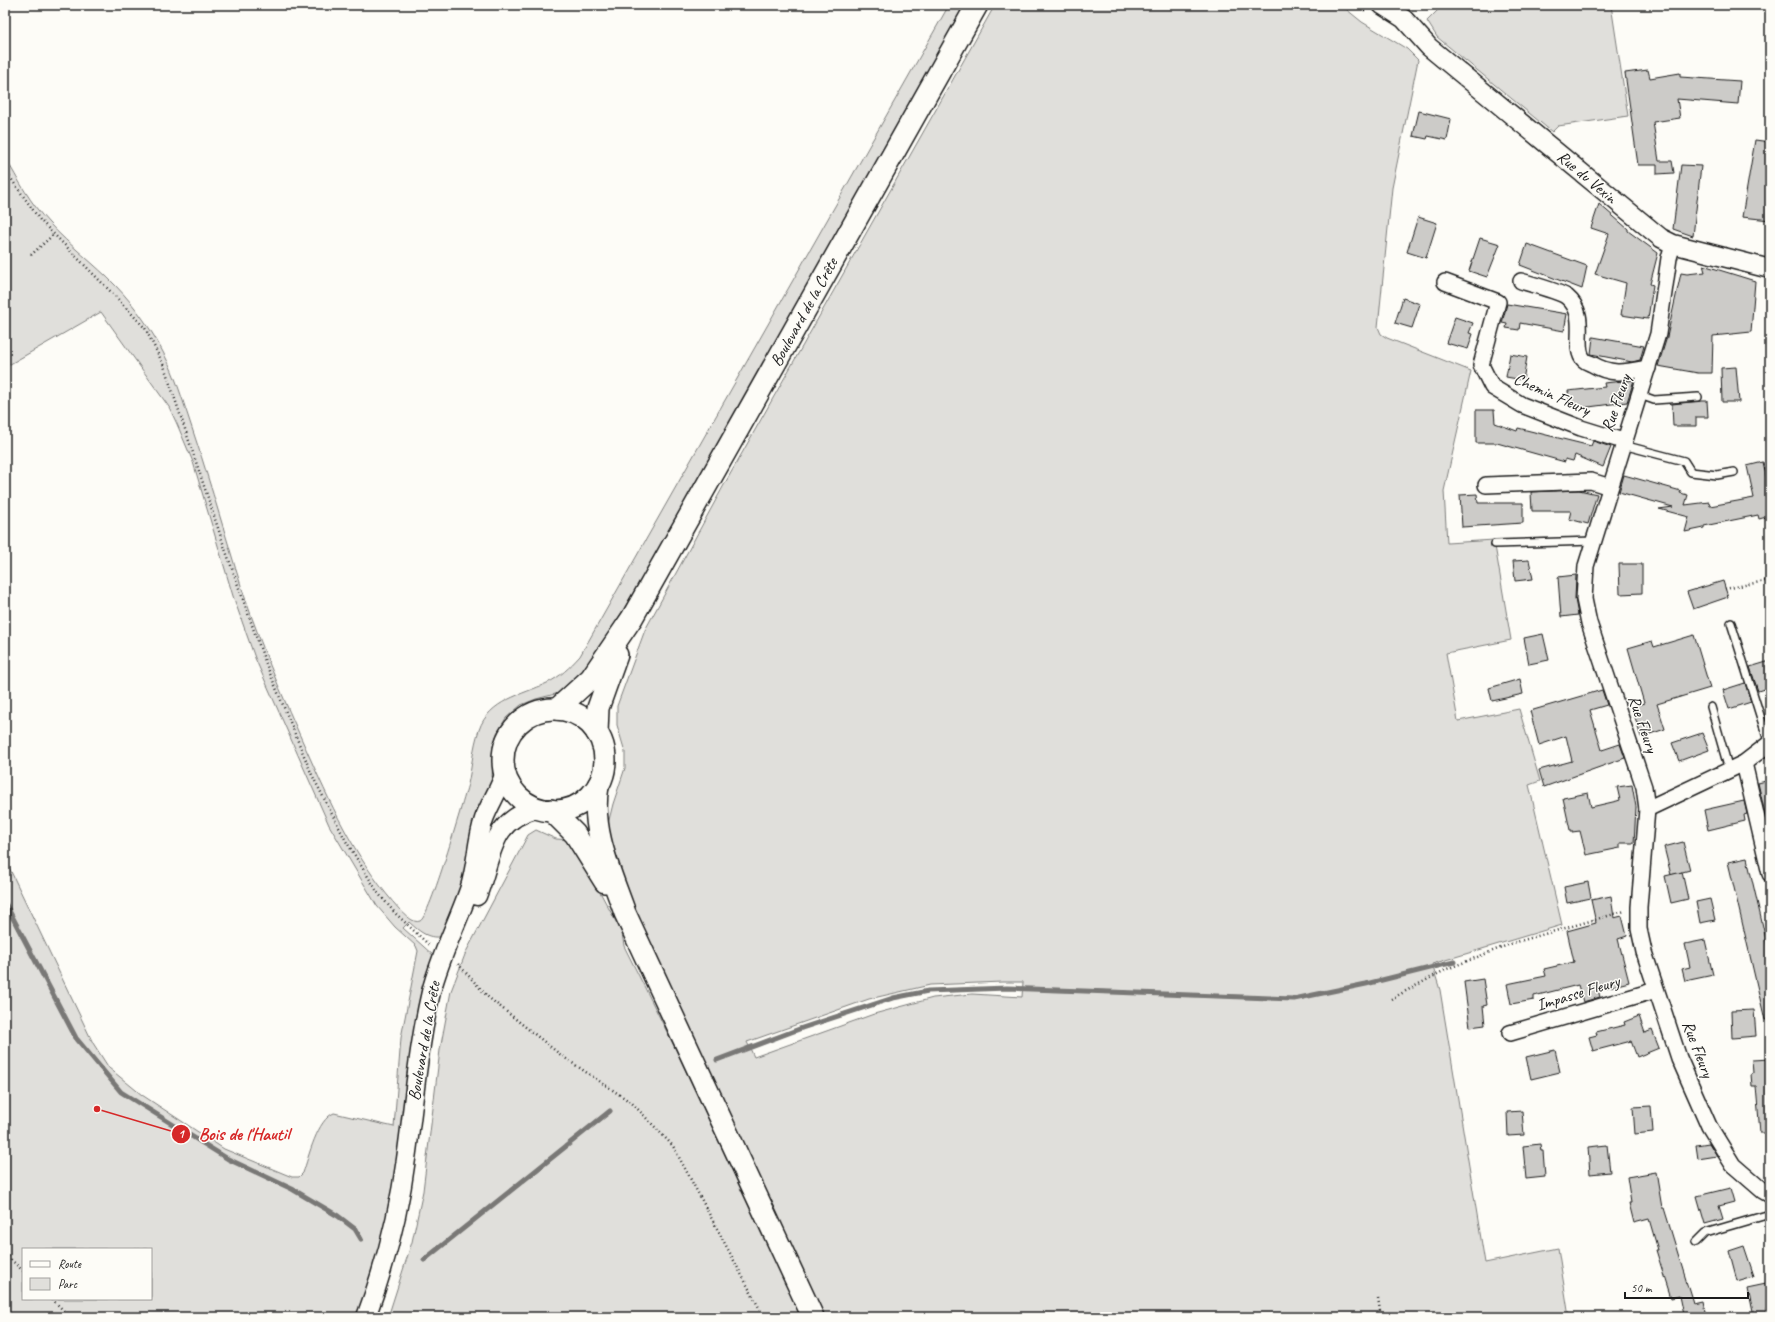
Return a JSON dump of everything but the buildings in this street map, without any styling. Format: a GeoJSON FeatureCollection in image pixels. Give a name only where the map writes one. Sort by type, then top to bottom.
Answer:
{"type":"FeatureCollection","features":[{"type":"Feature","properties":{"kind":"main road","name":"Boulevard de la Crête"},"geometry":{"type":"LineString","coordinates":[[557,709],[591,678],[632,618],[977,5]]}},
{"type":"Feature","properties":{"kind":"main road","name":"Boulevard de la Crête"},"geometry":{"type":"LineString","coordinates":[[597,733],[598,708],[602,694],[632,618]]}},
{"type":"Feature","properties":{"kind":"main road"},"geometry":{"type":"LineString","coordinates":[[598,786],[591,795],[578,805],[562,810],[545,809],[529,804],[514,791],[505,772],[503,755],[508,738],[524,718],[540,711],[557,709],[576,714],[584,718],[597,733],[602,743],[605,765],[598,786],[595,805],[597,826],[604,852],[625,913],[813,1317]]}},
{"type":"Feature","properties":{"kind":"main road"},"geometry":{"type":"LineString","coordinates":[[545,809],[575,834],[625,913]]}},
{"type":"Feature","properties":{"kind":"street","name":"Rue du Vexin"},"geometry":{"type":"LineString","coordinates":[[1375,5],[1388,23],[1429,47]]}},
{"type":"Feature","properties":{"kind":"street","name":"Rue du Vexin"},"geometry":{"type":"LineString","coordinates":[[1382,5],[1404,19],[1429,47],[1661,238],[1673,244],[1769,264]]}},
{"type":"Feature","properties":{"kind":"street","name":"Rue Fleury"},"geometry":{"type":"LineString","coordinates":[[1673,244],[1669,258],[1658,334],[1586,566],[1584,577],[1584,599],[1586,611],[1644,787],[1647,808],[1638,907],[1641,937],[1656,990],[1680,1058],[1709,1126],[1733,1164],[1763,1191],[1770,1195]]}},
{"type":"Feature","properties":{"kind":"street"},"geometry":{"type":"LineString","coordinates":[[1521,281],[1566,296],[1577,309],[1580,324],[1580,350],[1583,360],[1600,369],[1616,373],[1648,368]]}},
{"type":"Feature","properties":{"kind":"street","name":"Chemin Fleury"},"geometry":{"type":"LineString","coordinates":[[1445,282],[1498,302],[1481,365],[1492,387],[1522,405],[1623,443]]}},
{"type":"Feature","properties":{"kind":"street"},"geometry":{"type":"LineString","coordinates":[[1486,485],[1591,481],[1610,487]]}},
{"type":"Feature","properties":{"kind":"street"},"geometry":{"type":"LineString","coordinates":[[1647,808],[1744,763],[1770,744]]}},
{"type":"Feature","properties":{"kind":"street"},"geometry":{"type":"LineString","coordinates":[[1744,763],[1770,874]]}},
{"type":"Feature","properties":{"kind":"street","name":"Boulevard de la Crête"},"geometry":{"type":"LineString","coordinates":[[376,1317],[393,1268],[408,1210],[433,1026],[447,956],[469,888],[484,820],[497,794],[505,772]]}},
{"type":"Feature","properties":{"kind":"street","name":"Boulevard de la Crête"},"geometry":{"type":"LineString","coordinates":[[366,1317],[380,1280],[399,1204],[425,1020],[431,991],[479,892],[498,835],[514,818],[545,809]]}},
{"type":"Feature","properties":{"kind":"street","name":"Impasse Fleury"},"geometry":{"type":"LineString","coordinates":[[1510,1033],[1656,990]]}},
{"type":"Feature","properties":{"kind":"lane"},"geometry":{"type":"LineString","coordinates":[[1640,395],[1654,400],[1698,397]]}},
{"type":"Feature","properties":{"kind":"lane"},"geometry":{"type":"LineString","coordinates":[[1623,443],[1684,462],[1691,472],[1717,475],[1734,472]]}},
{"type":"Feature","properties":{"kind":"lane"},"geometry":{"type":"LineString","coordinates":[[1495,544],[1594,541]]}},
{"type":"Feature","properties":{"kind":"lane"},"geometry":{"type":"LineString","coordinates":[[1731,623],[1770,744]]}},
{"type":"Feature","properties":{"kind":"lane"},"geometry":{"type":"LineString","coordinates":[[1711,708],[1729,770]]}},
{"type":"Feature","properties":{"kind":"lane"},"geometry":{"type":"LineString","coordinates":[[1696,1242],[1706,1232],[1770,1214]]}},
{"type":"Feature","properties":{"kind":"path"},"geometry":{"type":"LineString","coordinates":[[5,170],[40,220],[145,328],[164,366],[222,540],[264,659],[325,801],[346,841],[378,893],[413,931],[430,945],[447,956],[488,997],[550,1046],[632,1103],[673,1146],[764,1317]]}},
{"type":"Feature","properties":{"kind":"path"},"geometry":{"type":"LineString","coordinates":[[31,254],[54,234]]}},
{"type":"Feature","properties":{"kind":"path"},"geometry":{"type":"LineString","coordinates":[[1725,589],[1770,580]]}},
{"type":"Feature","properties":{"kind":"path"},"geometry":{"type":"LineString","coordinates":[[1391,998],[1447,969],[1513,943],[1638,907]]}},
{"type":"Feature","properties":{"kind":"path"},"geometry":{"type":"LineString","coordinates":[[5,1254],[22,1270]]}},
{"type":"Feature","properties":{"kind":"path"},"geometry":{"type":"LineString","coordinates":[[1378,1298],[1381,1317]]}},
{"type":"Feature","properties":{"kind":"path"},"geometry":{"type":"LineString","coordinates":[[53,1300],[70,1317]]}},
{"type":"Feature","properties":{"kind":"green space"},"geometry":{"type":"Polygon","coordinates":[[[949,5],[966,5],[640,582],[585,673],[563,692],[536,699],[521,705],[506,718],[497,733],[493,747],[492,781],[469,871],[444,936],[429,936],[421,932],[409,922],[403,928],[434,956],[400,1169],[361,1317],[5,1317],[5,859],[93,1043],[109,1068],[142,1095],[224,1149],[292,1177],[299,1177],[303,1173],[318,1131],[328,1117],[334,1113],[394,1127],[401,1038],[418,951],[416,946],[395,927],[377,906],[329,825],[255,658],[233,596],[193,462],[169,407],[101,312],[5,367],[5,157],[25,192],[42,216],[123,294],[143,319],[160,346],[169,363],[181,395],[252,618],[300,735],[338,818],[360,857],[372,875],[400,910],[412,920],[417,922],[420,921],[425,915],[431,900],[468,784],[475,743],[484,720],[498,705],[517,695],[547,683],[561,675],[580,656],[949,5]]]}},
{"type":"Feature","properties":{"kind":"green space"},"geometry":{"type":"Polygon","coordinates":[[[995,5],[1341,5],[1362,22],[1407,49],[1418,60],[1392,188],[1378,327],[1381,334],[1387,338],[1471,371],[1444,491],[1447,543],[1494,540],[1511,640],[1446,653],[1458,721],[1519,709],[1540,781],[1529,785],[1562,925],[1432,964],[1440,990],[1485,1263],[1558,1248],[1569,1317],[825,1317],[636,914],[609,849],[608,824],[625,768],[625,752],[617,725],[617,706],[645,630],[724,485],[995,5]],[[1023,982],[930,985],[869,999],[747,1042],[754,1057],[874,1014],[933,998],[972,994],[1022,997],[1023,982]]]}},
{"type":"Feature","properties":{"kind":"green space"},"geometry":{"type":"Polygon","coordinates":[[[1443,5],[1611,5],[1628,116],[1558,126],[1552,132],[1437,37],[1427,21],[1443,5]]]}},
{"type":"Feature","properties":{"kind":"green space"},"geometry":{"type":"Polygon","coordinates":[[[536,830],[556,839],[572,840],[622,933],[624,946],[676,1050],[802,1317],[388,1317],[412,1242],[423,1191],[440,1050],[451,991],[466,952],[528,835],[536,830]]]}},
{"type":"Feature","properties":{"kind":"waterway"},"geometry":{"type":"LineString","coordinates":[[5,903],[76,1038],[121,1092],[228,1159],[292,1189],[338,1216],[355,1229],[361,1239]]}},
{"type":"Feature","properties":{"kind":"waterway"},"geometry":{"type":"LineString","coordinates":[[717,1060],[802,1028],[893,998],[928,991],[1007,988],[1294,999],[1366,984],[1454,962]]}},
{"type":"Feature","properties":{"kind":"waterway"},"geometry":{"type":"LineString","coordinates":[[424,1260],[610,1111]]}},
{"type":"Feature","properties":{"kind":"place","name":"Bois de l'Hautil"},"geometry":{"type":"Point","coordinates":[97,1109]}}]}
